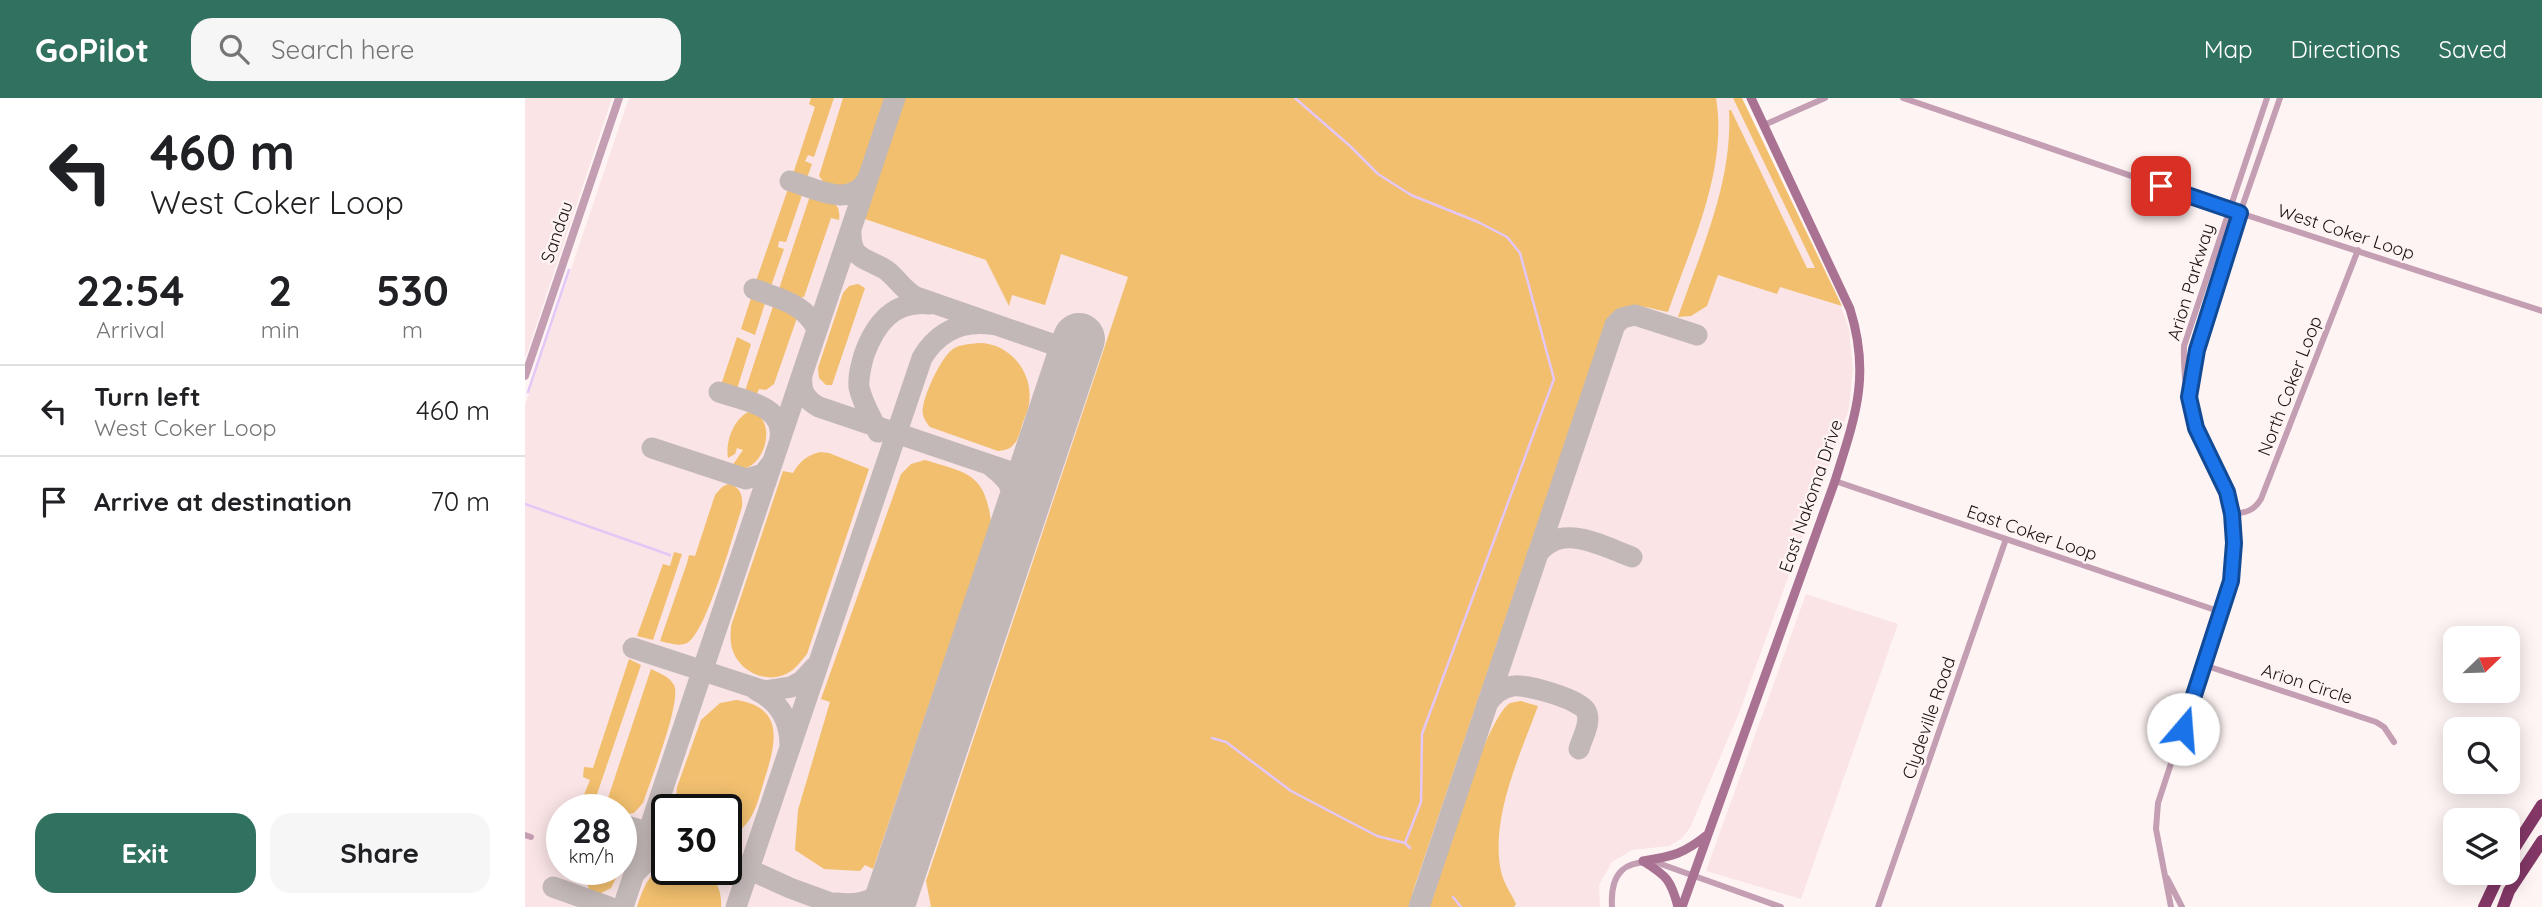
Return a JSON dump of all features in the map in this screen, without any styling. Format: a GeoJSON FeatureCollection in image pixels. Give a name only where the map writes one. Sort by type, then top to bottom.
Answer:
{"type":"FeatureCollection","features":[{"type":"Feature","properties":{"kind":"highway"},"geometry":{"type":"LineString","coordinates":[[2520,839],[2542,805]]}},
{"type":"Feature","properties":{"kind":"highway"},"geometry":{"type":"LineString","coordinates":[[2503,907],[2509,891],[2542,841]]}},
{"type":"Feature","properties":{"kind":"highway"},"geometry":{"type":"LineString","coordinates":[[2484,907],[2494,885]]}},
{"type":"Feature","properties":{"kind":"main road","name":"East Nakoma Drive"},"geometry":{"type":"LineString","coordinates":[[1680,907],[1709,834],[1835,481],[1858,404],[1861,366],[1858,337],[1843,291],[1751,98]]}},
{"type":"Feature","properties":{"kind":"main road"},"geometry":{"type":"LineString","coordinates":[[1643,861],[1685,852],[1709,834]]}},
{"type":"Feature","properties":{"kind":"main road"},"geometry":{"type":"LineString","coordinates":[[1643,861],[1667,876],[1680,907]]}},
{"type":"Feature","properties":{"kind":"street","name":"Sandau"},"geometry":{"type":"LineString","coordinates":[[525,376],[617,98]]}},
{"type":"Feature","properties":{"kind":"street"},"geometry":{"type":"LineString","coordinates":[[1764,125],[1825,98]]}},
{"type":"Feature","properties":{"kind":"street","name":"West Coker Loop"},"geometry":{"type":"LineString","coordinates":[[1903,98],[2228,209],[2542,311]]}},
{"type":"Feature","properties":{"kind":"street","name":"Arion Parkway"},"geometry":{"type":"LineString","coordinates":[[2171,907],[2156,829],[2158,803],[2231,581],[2234,557],[2232,514],[2227,492],[2199,435],[2183,370],[2184,346],[2267,98]]}},
{"type":"Feature","properties":{"kind":"street","name":"Arion Parkway"},"geometry":{"type":"LineString","coordinates":[[2189,397],[2197,350],[2280,98]]}},
{"type":"Feature","properties":{"kind":"street","name":"North Coker Loop"},"geometry":{"type":"LineString","coordinates":[[2232,514],[2245,513],[2261,499],[2358,250]]}},
{"type":"Feature","properties":{"kind":"street","name":"East Coker Loop"},"geometry":{"type":"LineString","coordinates":[[1835,481],[2221,612]]}},
{"type":"Feature","properties":{"kind":"street","name":"Clydeville Road"},"geometry":{"type":"LineString","coordinates":[[1878,907],[2006,539]]}},
{"type":"Feature","properties":{"kind":"street","name":"Arion Circle"},"geometry":{"type":"LineString","coordinates":[[2204,665],[2376,722],[2384,727],[2394,742]]}},
{"type":"Feature","properties":{"kind":"street"},"geometry":{"type":"LineString","coordinates":[[1612,907],[1611,891],[1619,873],[1643,861],[1658,863],[1781,907]]}},
{"type":"Feature","properties":{"kind":"street","name":"Arion Parkway"},"geometry":{"type":"LineString","coordinates":[[2162,870],[2182,907]]}},
{"type":"Feature","properties":{"kind":"shaded area"},"geometry":{"type":"Polygon","coordinates":[[[525,98],[612,98],[525,359],[525,98]]]}},
{"type":"Feature","properties":{"kind":"shaded area"},"geometry":{"type":"Polygon","coordinates":[[[629,98],[1741,98],[1839,301],[1849,329],[1853,369],[1849,409],[1739,713],[1690,828],[1681,839],[1669,846],[1632,850],[1612,862],[1599,885],[1600,907],[525,907],[525,405],[629,98]]]}},
{"type":"Feature","properties":{"kind":"shaded area"},"geometry":{"type":"Polygon","coordinates":[[[811,98],[834,98],[814,157],[808,155],[805,161],[812,164],[807,178],[793,174],[815,107],[809,104],[811,98]]]}},
{"type":"Feature","properties":{"kind":"shaded area"},"geometry":{"type":"Polygon","coordinates":[[[843,98],[887,98],[857,182],[840,188],[825,184],[819,176],[843,98]]]}},
{"type":"Feature","properties":{"kind":"shaded area"},"geometry":{"type":"Polygon","coordinates":[[[903,98],[1716,98],[1717,152],[1712,180],[1668,312],[1627,307],[1606,323],[1413,891],[1410,907],[931,907],[926,881],[1128,277],[1061,254],[1045,305],[1012,295],[1009,306],[986,260],[862,218],[903,98]]]}},
{"type":"Feature","properties":{"kind":"shaded area"},"geometry":{"type":"Polygon","coordinates":[[[1733,98],[1742,98],[1842,306],[1780,287],[1777,294],[1718,275],[1707,306],[1691,316],[1678,317],[1721,189],[1729,137],[1729,110],[1807,268],[1815,268],[1733,98]]]}},
{"type":"Feature","properties":{"kind":"shaded area"},"geometry":{"type":"Polygon","coordinates":[[[789,186],[799,190],[802,195],[786,242],[779,241],[778,247],[784,249],[770,289],[756,281],[789,186]]]}},
{"type":"Feature","properties":{"kind":"shaded area"},"geometry":{"type":"Polygon","coordinates":[[[814,194],[836,205],[839,220],[831,218],[804,297],[796,298],[778,292],[809,199],[814,194]]]}},
{"type":"Feature","properties":{"kind":"shaded area"},"geometry":{"type":"Polygon","coordinates":[[[858,284],[865,288],[832,385],[826,385],[819,378],[818,368],[843,293],[849,286],[858,284]]]}},
{"type":"Feature","properties":{"kind":"shaded area"},"geometry":{"type":"Polygon","coordinates":[[[754,296],[766,300],[755,335],[741,329],[754,296]]]}},
{"type":"Feature","properties":{"kind":"shaded area"},"geometry":{"type":"Polygon","coordinates":[[[774,303],[794,310],[798,315],[774,384],[766,390],[759,389],[755,398],[744,394],[774,303]]]}},
{"type":"Feature","properties":{"kind":"shaded area"},"geometry":{"type":"Polygon","coordinates":[[[737,337],[751,344],[737,389],[721,385],[737,337]]]}},
{"type":"Feature","properties":{"kind":"shaded area"},"geometry":{"type":"Polygon","coordinates":[[[990,344],[1010,354],[1024,371],[1028,381],[1030,392],[1027,412],[1016,441],[1004,450],[998,451],[930,427],[923,416],[927,393],[948,353],[956,347],[990,344]]]}},
{"type":"Feature","properties":{"kind":"shaded area"},"geometry":{"type":"Polygon","coordinates":[[[751,411],[760,417],[765,426],[766,437],[764,449],[758,459],[751,466],[742,469],[732,466],[743,450],[737,448],[735,454],[728,458],[728,444],[732,430],[740,418],[751,411]]]}},
{"type":"Feature","properties":{"kind":"shaded area"},"geometry":{"type":"Polygon","coordinates":[[[820,452],[869,469],[807,654],[786,674],[777,677],[759,676],[744,667],[733,652],[731,626],[783,471],[793,473],[804,460],[820,452]]]}},
{"type":"Feature","properties":{"kind":"shaded area"},"geometry":{"type":"Polygon","coordinates":[[[925,460],[971,477],[984,493],[991,522],[873,869],[865,865],[860,871],[824,869],[795,850],[798,810],[830,702],[821,699],[901,474],[911,464],[925,460]]]}},
{"type":"Feature","properties":{"kind":"shaded area"},"geometry":{"type":"Polygon","coordinates":[[[728,484],[740,492],[742,507],[711,603],[694,636],[687,643],[677,645],[660,641],[689,555],[695,556],[715,495],[728,484]]]}},
{"type":"Feature","properties":{"kind":"shaded area"},"geometry":{"type":"Polygon","coordinates":[[[674,552],[682,554],[653,640],[637,636],[663,564],[670,566],[674,552]]]}},
{"type":"Feature","properties":{"kind":"shaded area"},"geometry":{"type":"Polygon","coordinates":[[[1806,594],[1898,624],[1801,899],[1706,871],[1806,594]]]}},
{"type":"Feature","properties":{"kind":"shaded area"},"geometry":{"type":"Polygon","coordinates":[[[629,659],[641,665],[597,794],[584,794],[590,780],[583,777],[584,767],[593,768],[629,659]]]}},
{"type":"Feature","properties":{"kind":"shaded area"},"geometry":{"type":"Polygon","coordinates":[[[651,669],[667,677],[674,685],[674,707],[664,742],[643,803],[637,810],[637,794],[609,794],[651,669]]]}},
{"type":"Feature","properties":{"kind":"shaded area"},"geometry":{"type":"Polygon","coordinates":[[[736,700],[752,704],[770,719],[773,730],[771,755],[759,798],[742,829],[742,794],[676,794],[701,720],[720,703],[736,700]]]}},
{"type":"Feature","properties":{"kind":"shaded area"},"geometry":{"type":"Polygon","coordinates":[[[1521,701],[1538,706],[1508,789],[1499,833],[1502,875],[1516,904],[1514,907],[1428,907],[1463,798],[1489,736],[1500,714],[1510,703],[1521,701]]]}},
{"type":"Feature","properties":{"kind":"shaded area"},"geometry":{"type":"Polygon","coordinates":[[[651,877],[651,885],[717,885],[721,907],[637,907],[651,877]]]}},
{"type":"Feature","properties":{"kind":"shaded area"},"geometry":{"type":"Polygon","coordinates":[[[588,885],[612,885],[601,893],[590,892],[588,885]]]}},
{"type":"Feature","properties":{"kind":"waterway"},"geometry":{"type":"LineString","coordinates":[[1295,98],[1378,174],[1411,195],[1478,222],[1507,237],[1520,253],[1554,379],[1422,734],[1421,802],[1405,843]]}},
{"type":"Feature","properties":{"kind":"waterway"},"geometry":{"type":"LineString","coordinates":[[528,392],[569,270]]}},
{"type":"Feature","properties":{"kind":"waterway"},"geometry":{"type":"LineString","coordinates":[[525,504],[670,555]]}},
{"type":"Feature","properties":{"kind":"waterway"},"geometry":{"type":"LineString","coordinates":[[1212,738],[1226,742],[1291,791],[1377,836],[1405,843],[1410,848]]}},
{"type":"Feature","properties":{"kind":"waterway"},"geometry":{"type":"LineString","coordinates":[[1453,897],[1461,907]]}},
{"type":"Feature","properties":{"kind":"taxiway"},"geometry":{"type":"LineString","coordinates":[[623,907],[895,98]]}},
{"type":"Feature","properties":{"kind":"taxiway"},"geometry":{"type":"LineString","coordinates":[[790,181],[842,195],[860,189],[867,180]]}},
{"type":"Feature","properties":{"kind":"taxiway"},"geometry":{"type":"LineString","coordinates":[[851,230],[851,240],[856,253],[886,270],[916,297],[1075,352]]}},
{"type":"Feature","properties":{"kind":"taxiway"},"geometry":{"type":"LineString","coordinates":[[754,289],[798,308],[812,320],[817,329]]}},
{"type":"Feature","properties":{"kind":"taxiway"},"geometry":{"type":"LineString","coordinates":[[878,432],[859,387],[861,367],[868,344],[880,324],[896,310],[917,304],[930,304]]}},
{"type":"Feature","properties":{"kind":"taxiway"},"geometry":{"type":"LineString","coordinates":[[1419,907],[1615,325],[1622,318],[1635,315],[1697,335]]}},
{"type":"Feature","properties":{"kind":"taxiway"},"geometry":{"type":"LineString","coordinates":[[736,907],[922,358],[936,341],[953,329],[973,324],[996,325]]}},
{"type":"Feature","properties":{"kind":"taxiway"},"geometry":{"type":"LineString","coordinates":[[802,376],[805,394],[819,407],[1032,479]]}},
{"type":"Feature","properties":{"kind":"taxiway"},"geometry":{"type":"LineString","coordinates":[[719,392],[750,401],[769,411],[780,427],[780,438]]}},
{"type":"Feature","properties":{"kind":"taxiway"},"geometry":{"type":"LineString","coordinates":[[652,448],[746,479],[763,474],[771,464]]}},
{"type":"Feature","properties":{"kind":"taxiway"},"geometry":{"type":"LineString","coordinates":[[992,467],[1008,482],[1015,498],[1013,535]]}},
{"type":"Feature","properties":{"kind":"taxiway"},"geometry":{"type":"LineString","coordinates":[[1537,555],[1546,545],[1557,539],[1569,538],[1582,539],[1632,557]]}},
{"type":"Feature","properties":{"kind":"taxiway"},"geometry":{"type":"LineString","coordinates":[[633,648],[765,691],[791,687],[802,681],[815,667]]}},
{"type":"Feature","properties":{"kind":"taxiway"},"geometry":{"type":"LineString","coordinates":[[1487,704],[1498,692],[1513,686],[1564,697],[1582,706],[1588,715],[1579,749]]}},
{"type":"Feature","properties":{"kind":"taxiway"},"geometry":{"type":"LineString","coordinates":[[756,690],[764,694],[782,712],[788,727],[790,745]]}},
{"type":"Feature","properties":{"kind":"taxiway"},"geometry":{"type":"LineString","coordinates":[[637,829],[651,833]]}},
{"type":"Feature","properties":{"kind":"taxiway"},"geometry":{"type":"LineString","coordinates":[[637,871],[651,857]]}},
{"type":"Feature","properties":{"kind":"taxiway"},"geometry":{"type":"LineString","coordinates":[[742,866],[842,907]]}},
{"type":"Feature","properties":{"kind":"taxiway"},"geometry":{"type":"LineString","coordinates":[[836,903],[857,903],[875,898],[889,886],[901,869]]}},
{"type":"Feature","properties":{"kind":"taxiway"},"geometry":{"type":"LineString","coordinates":[[553,887],[609,907]]}},
{"type":"Feature","properties":{"kind":"runway"},"geometry":{"type":"LineString","coordinates":[[888,907],[1079,339]]}},
{"type":"Feature","properties":{"kind":"route"},"geometry":{"type":"LineString","coordinates":[[2161,186],[2240,213],[2197,350],[2189,397],[2202,443],[2227,492],[2232,514],[2234,557],[2231,581],[2183,729]]}}]}
